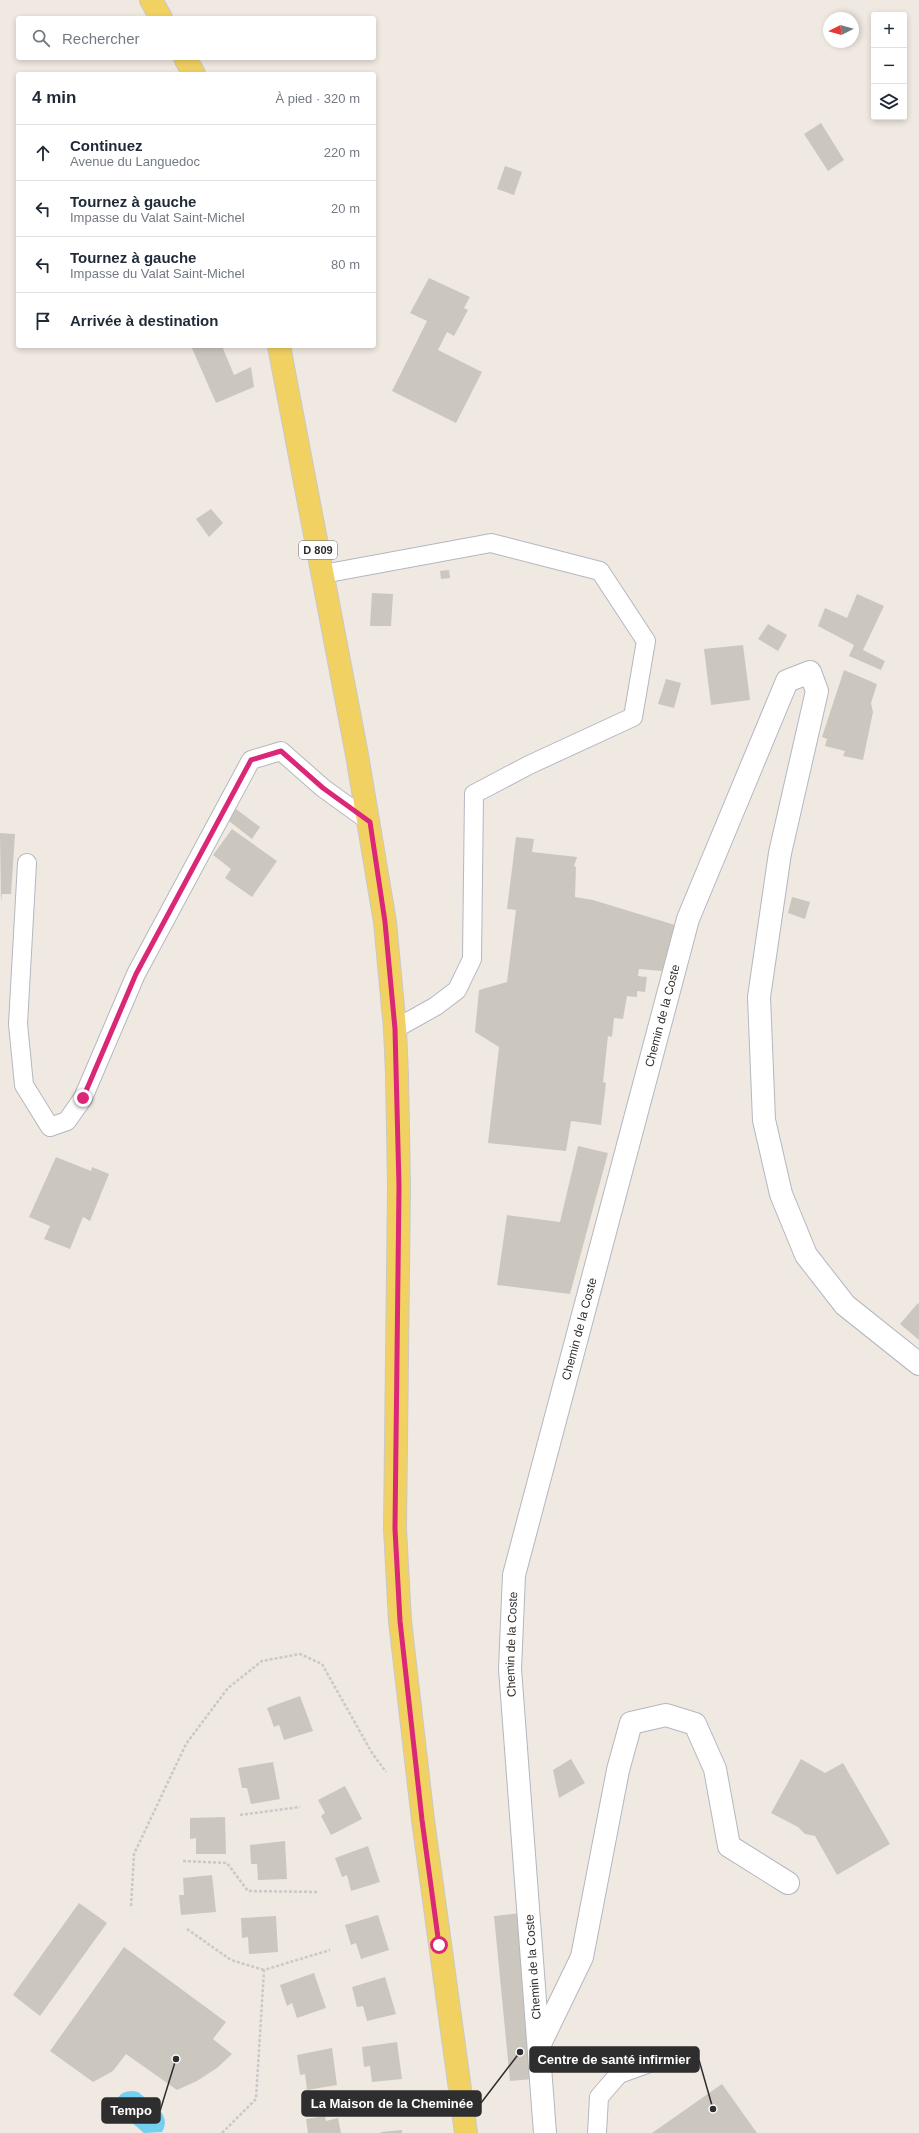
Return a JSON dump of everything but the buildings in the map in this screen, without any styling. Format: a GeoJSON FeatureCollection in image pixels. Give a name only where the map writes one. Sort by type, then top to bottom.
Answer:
{"type":"FeatureCollection","features":[{"type":"Feature","properties":{"kind":"main road"},"geometry":{"type":"LineString","coordinates":[[151,0],[160,16]]}},
{"type":"Feature","properties":{"kind":"main road"},"geometry":{"type":"LineString","coordinates":[[186,60],[193,72]]}},
{"type":"Feature","properties":{"kind":"main road","name":"D 809"},"geometry":{"type":"LineString","coordinates":[[279,348],[370,822],[385,922],[395,1029],[399,1186],[395,1529],[400,1621],[422,1820],[466,2133]]}},
{"type":"Feature","properties":{"kind":"street","name":"Chemin de la Coste"},"geometry":{"type":"LineString","coordinates":[[545,2133],[510,1669],[514,1575],[688,919],[787,681],[810,672],[817,691],[780,853],[758,996],[764,1120],[781,1194],[806,1255],[845,1305],[919,1364]]}},
{"type":"Feature","properties":{"kind":"street"},"geometry":{"type":"LineString","coordinates":[[539,2047],[582,1956],[618,1770],[631,1722],[666,1716],[696,1724],[715,1769],[729,1846],[788,1883]]}},
{"type":"Feature","properties":{"kind":"lane"},"geometry":{"type":"LineString","coordinates":[[323,574],[491,543],[600,571],[646,641],[633,716],[529,765],[474,794],[472,959],[457,990],[436,1006],[395,1029]]}},
{"type":"Feature","properties":{"kind":"lane"},"geometry":{"type":"LineString","coordinates":[[27,863],[18,1024],[24,1085],[50,1127],[67,1121],[83,1098],[136,974],[251,760],[281,751],[323,788],[370,822]]}},
{"type":"Feature","properties":{"kind":"lane"},"geometry":{"type":"LineString","coordinates":[[597,2133],[599,2096],[619,2074],[666,2057]]}},
{"type":"Feature","properties":{"kind":"path"},"geometry":{"type":"LineString","coordinates":[[131,1906],[134,1854],[186,1744],[228,1688],[262,1661],[300,1654],[322,1664],[372,1753],[391,1778]]}},
{"type":"Feature","properties":{"kind":"path"},"geometry":{"type":"LineString","coordinates":[[240,1815],[300,1807]]}},
{"type":"Feature","properties":{"kind":"path"},"geometry":{"type":"LineString","coordinates":[[183,1861],[227,1863],[248,1891],[318,1892]]}},
{"type":"Feature","properties":{"kind":"path"},"geometry":{"type":"LineString","coordinates":[[186,1929],[231,1960],[264,1970],[330,1950]]}},
{"type":"Feature","properties":{"kind":"path"},"geometry":{"type":"LineString","coordinates":[[222,2133],[256,2099],[264,1970]]}},
{"type":"Feature","properties":{"kind":"water"},"geometry":{"type":"Polygon","coordinates":[[[133,2091],[138,2092],[149,2100],[163,2114],[165,2126],[162,2132],[144,2133],[116,2109],[116,2104],[120,2095],[133,2091]]]}},
{"type":"Feature","properties":{"kind":"place","name":"La Maison de la Cheminée"},"geometry":{"type":"Point","coordinates":[520,2052]}},
{"type":"Feature","properties":{"kind":"place","name":"Tempo"},"geometry":{"type":"Point","coordinates":[176,2059]}},
{"type":"Feature","properties":{"kind":"place","name":"Centre de santé infirmier"},"geometry":{"type":"Point","coordinates":[713,2109]}},
{"type":"Feature","properties":{"kind":"route"},"geometry":{"type":"LineString","coordinates":[[83,1098],[136,974],[191,875],[241,777],[251,760],[281,751],[323,788],[370,822],[385,922],[395,1029],[399,1186],[395,1529],[400,1621],[422,1820],[439,1945]]}}]}
